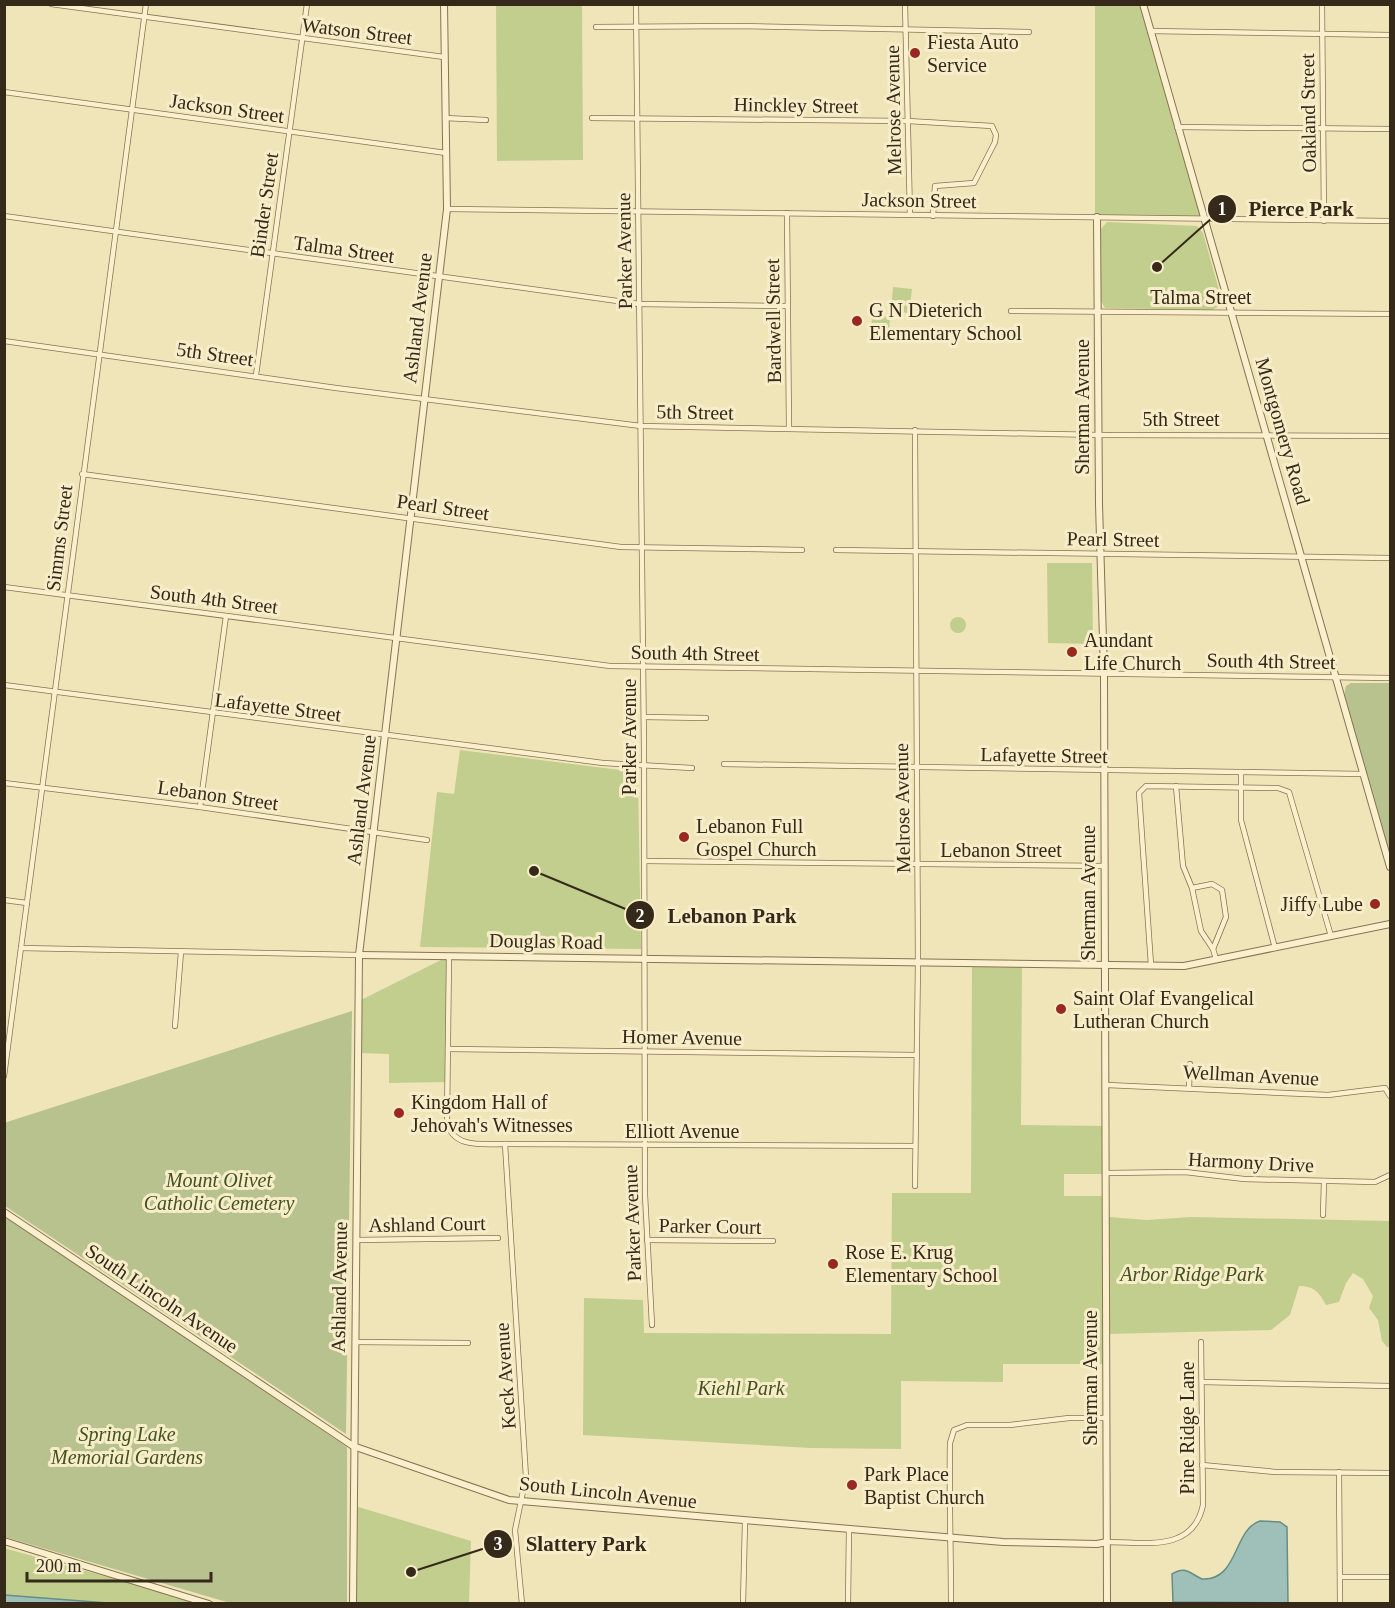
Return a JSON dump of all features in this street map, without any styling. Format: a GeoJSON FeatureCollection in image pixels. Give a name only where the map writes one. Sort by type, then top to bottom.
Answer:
{"type":"FeatureCollection","features":[{"type":"Feature","properties":{"kind":"street","name":"Watson Street"},"geometry":{"type":"LineString","coordinates":[[51,4],[444,57]]}},
{"type":"Feature","properties":{"kind":"street","name":"Simms Street"},"geometry":{"type":"LineString","coordinates":[[4,1076],[146,4]]}},
{"type":"Feature","properties":{"kind":"street","name":"Binder Street"},"geometry":{"type":"LineString","coordinates":[[256,375],[307,4]]}},
{"type":"Feature","properties":{"kind":"street","name":"Ashland Avenue"},"geometry":{"type":"LineString","coordinates":[[353,1604],[359,955],[447,209],[444,4]]}},
{"type":"Feature","properties":{"kind":"street","name":"Parker Avenue"},"geometry":{"type":"LineString","coordinates":[[636,4],[644,667],[645,1146],[652,1325]]}},
{"type":"Feature","properties":{"kind":"street","name":"Melrose Avenue"},"geometry":{"type":"LineString","coordinates":[[905,4],[910,215]]}},
{"type":"Feature","properties":{"kind":"street","name":"Montgomery Road"},"geometry":{"type":"LineString","coordinates":[[1143,4],[1390,867]]}},
{"type":"Feature","properties":{"kind":"street","name":"Oakland Street"},"geometry":{"type":"LineString","coordinates":[[1322,4],[1324,221]]}},
{"type":"Feature","properties":{"kind":"street"},"geometry":{"type":"LineString","coordinates":[[596,27],[1029,32]]}},
{"type":"Feature","properties":{"kind":"street"},"geometry":{"type":"LineString","coordinates":[[1150,31],[1390,35]]}},
{"type":"Feature","properties":{"kind":"street","name":"Jackson Street"},"geometry":{"type":"LineString","coordinates":[[4,92],[446,153]]}},
{"type":"Feature","properties":{"kind":"street"},"geometry":{"type":"LineString","coordinates":[[445,118],[486,120]]}},
{"type":"Feature","properties":{"kind":"street","name":"Hinckley Street"},"geometry":{"type":"LineString","coordinates":[[592,118],[908,121],[982,123],[992,126],[996,132],[995,142],[974,183],[935,186],[933,216]]}},
{"type":"Feature","properties":{"kind":"street"},"geometry":{"type":"LineString","coordinates":[[1177,126],[1390,129]]}},
{"type":"Feature","properties":{"kind":"street","name":"Jackson Street"},"geometry":{"type":"LineString","coordinates":[[447,209],[1390,221]]}},
{"type":"Feature","properties":{"kind":"street","name":"Bardwell Street"},"geometry":{"type":"LineString","coordinates":[[787,213],[789,428]]}},
{"type":"Feature","properties":{"kind":"street","name":"Talma Street"},"geometry":{"type":"LineString","coordinates":[[4,216],[639,304],[788,306]]}},
{"type":"Feature","properties":{"kind":"street","name":"Sherman Avenue"},"geometry":{"type":"LineString","coordinates":[[1097,217],[1107,1085],[1107,1604]]}},
{"type":"Feature","properties":{"kind":"street","name":"Talma Street"},"geometry":{"type":"LineString","coordinates":[[1011,311],[1390,314]]}},
{"type":"Feature","properties":{"kind":"street","name":"5th Street"},"geometry":{"type":"LineString","coordinates":[[4,341],[424,400],[641,426],[1099,435],[1390,436]]}},
{"type":"Feature","properties":{"kind":"street","name":"Melrose Avenue"},"geometry":{"type":"LineString","coordinates":[[915,430],[918,864],[915,1186]]}},
{"type":"Feature","properties":{"kind":"street","name":"Pearl Street"},"geometry":{"type":"LineString","coordinates":[[82,474],[621,547],[802,550]]}},
{"type":"Feature","properties":{"kind":"street","name":"Pearl Street"},"geometry":{"type":"LineString","coordinates":[[836,550],[1390,558]]}},
{"type":"Feature","properties":{"kind":"street","name":"South 4th Street"},"geometry":{"type":"LineString","coordinates":[[4,587],[610,666],[1390,678]]}},
{"type":"Feature","properties":{"kind":"street"},"geometry":{"type":"LineString","coordinates":[[200,807],[226,616]]}},
{"type":"Feature","properties":{"kind":"street","name":"Lafayette Street"},"geometry":{"type":"LineString","coordinates":[[4,685],[213,714],[644,767],[692,768]]}},
{"type":"Feature","properties":{"kind":"street"},"geometry":{"type":"LineString","coordinates":[[644,717],[705,718]]}},
{"type":"Feature","properties":{"kind":"street","name":"Lafayette Street"},"geometry":{"type":"LineString","coordinates":[[724,764],[1363,774]]}},
{"type":"Feature","properties":{"kind":"street"},"geometry":{"type":"LineString","coordinates":[[1241,772],[1243,830],[1275,948]]}},
{"type":"Feature","properties":{"kind":"street","name":"Lebanon Street"},"geometry":{"type":"LineString","coordinates":[[4,783],[200,807],[427,840]]}},
{"type":"Feature","properties":{"kind":"street"},"geometry":{"type":"LineString","coordinates":[[1151,965],[1139,793],[1146,786],[1278,788],[1289,792],[1331,936]]}},
{"type":"Feature","properties":{"kind":"street"},"geometry":{"type":"LineString","coordinates":[[1176,786],[1181,859],[1192,888],[1201,931],[1214,950],[1216,959]]}},
{"type":"Feature","properties":{"kind":"street","name":"Lebanon Street"},"geometry":{"type":"LineString","coordinates":[[645,861],[1104,866]]}},
{"type":"Feature","properties":{"kind":"street"},"geometry":{"type":"LineString","coordinates":[[1192,888],[1212,884],[1222,890],[1226,917],[1214,950]]}},
{"type":"Feature","properties":{"kind":"street"},"geometry":{"type":"LineString","coordinates":[[4,900],[27,903]]}},
{"type":"Feature","properties":{"kind":"street","name":"Douglas Road"},"geometry":{"type":"LineString","coordinates":[[21,948],[1184,966],[1390,924]]}},
{"type":"Feature","properties":{"kind":"street"},"geometry":{"type":"LineString","coordinates":[[175,1026],[181,952]]}},
{"type":"Feature","properties":{"kind":"street"},"geometry":{"type":"LineString","coordinates":[[448,1049],[449,956]]}},
{"type":"Feature","properties":{"kind":"street"},"geometry":{"type":"LineString","coordinates":[[4,1017],[11,1018]]}},
{"type":"Feature","properties":{"kind":"street","name":"Homer Avenue"},"geometry":{"type":"LineString","coordinates":[[448,1049],[915,1055]]}},
{"type":"Feature","properties":{"kind":"street","name":"Elliott Avenue"},"geometry":{"type":"LineString","coordinates":[[448,1049],[447,1121],[452,1134],[464,1142],[645,1146],[915,1146]]}},
{"type":"Feature","properties":{"kind":"street"},"geometry":{"type":"LineString","coordinates":[[1189,1087],[1190,1064]]}},
{"type":"Feature","properties":{"kind":"street","name":"Wellman Avenue"},"geometry":{"type":"LineString","coordinates":[[1107,1085],[1328,1095],[1385,1088],[1390,1096]]}},
{"type":"Feature","properties":{"kind":"street","name":"Keck Avenue"},"geometry":{"type":"LineString","coordinates":[[505,1144],[526,1477],[520,1503],[515,1546],[522,1604]]}},
{"type":"Feature","properties":{"kind":"street","name":"Harmony Drive"},"geometry":{"type":"LineString","coordinates":[[1107,1173],[1185,1172],[1244,1179],[1375,1182],[1390,1175]]}},
{"type":"Feature","properties":{"kind":"street"},"geometry":{"type":"LineString","coordinates":[[1323,1215],[1324,1181]]}},
{"type":"Feature","properties":{"kind":"street","name":"South Lincoln Avenue"},"geometry":{"type":"LineString","coordinates":[[4,1212],[353,1446],[520,1503],[950,1538],[1027,1543],[1097,1544],[1107,1542]]}},
{"type":"Feature","properties":{"kind":"street","name":"Ashland Court"},"geometry":{"type":"LineString","coordinates":[[356,1239],[498,1238]]}},
{"type":"Feature","properties":{"kind":"street","name":"Parker Court"},"geometry":{"type":"LineString","coordinates":[[647,1240],[773,1242]]}},
{"type":"Feature","properties":{"kind":"street"},"geometry":{"type":"LineString","coordinates":[[355,1342],[468,1343]]}},
{"type":"Feature","properties":{"kind":"street","name":"Pine Ridge Lane"},"geometry":{"type":"LineString","coordinates":[[1107,1542],[1172,1542],[1189,1532],[1201,1513],[1202,1342]]}},
{"type":"Feature","properties":{"kind":"street"},"geometry":{"type":"LineString","coordinates":[[1202,1382],[1390,1386]]}},
{"type":"Feature","properties":{"kind":"street"},"geometry":{"type":"LineString","coordinates":[[951,1604],[950,1443],[954,1430],[967,1425],[1010,1425],[1069,1418],[1107,1418]]}},
{"type":"Feature","properties":{"kind":"street"},"geometry":{"type":"LineString","coordinates":[[1202,1465],[1276,1472],[1390,1473]]}},
{"type":"Feature","properties":{"kind":"street"},"geometry":{"type":"LineString","coordinates":[[1339,1472],[1340,1604]]}},
{"type":"Feature","properties":{"kind":"street"},"geometry":{"type":"LineString","coordinates":[[743,1604],[745,1522]]}},
{"type":"Feature","properties":{"kind":"street"},"geometry":{"type":"LineString","coordinates":[[848,1604],[849,1529]]}},
{"type":"Feature","properties":{"kind":"street"},"geometry":{"type":"LineString","coordinates":[[4,1541],[209,1604]]}},
{"type":"Feature","properties":{"kind":"street"},"geometry":{"type":"LineString","coordinates":[[1340,1577],[1390,1576]]}},
{"type":"Feature","properties":{"kind":"green space"},"geometry":{"type":"Polygon","coordinates":[[[496,5],[582,5],[583,160],[497,161],[496,5]]]}},
{"type":"Feature","properties":{"kind":"green space"},"geometry":{"type":"Polygon","coordinates":[[[1095,5],[1143,5],[1203,221],[1095,217],[1095,5]]]}},
{"type":"Feature","properties":{"kind":"green space"},"geometry":{"type":"Polygon","coordinates":[[[1107,222],[1197,226],[1203,233],[1223,304],[1212,310],[1105,308],[1101,301],[1101,229],[1107,222]]]}},
{"type":"Feature","properties":{"kind":"green space"},"geometry":{"type":"Polygon","coordinates":[[[893,287],[912,289],[909,313],[891,311],[893,287]]]}},
{"type":"Feature","properties":{"kind":"green space"},"geometry":{"type":"Polygon","coordinates":[[[872,316],[890,317],[889,334],[871,333],[872,316]]]}},
{"type":"Feature","properties":{"kind":"green space"},"geometry":{"type":"Polygon","coordinates":[[[1047,563],[1092,563],[1093,644],[1048,643],[1047,563]]]}},
{"type":"Feature","properties":{"kind":"green space"},"geometry":{"type":"Polygon","coordinates":[[[958,617],[966,625],[958,633],[950,625],[958,617]]]}},
{"type":"Feature","properties":{"kind":"green space"},"geometry":{"type":"Polygon","coordinates":[[[1351,683],[1390,683],[1390,856],[1344,695],[1346,686],[1351,683]]]}},
{"type":"Feature","properties":{"kind":"green space"},"geometry":{"type":"Polygon","coordinates":[[[460,750],[636,772],[641,949],[420,947],[437,792],[454,794],[460,750]]]}},
{"type":"Feature","properties":{"kind":"green space"},"geometry":{"type":"Polygon","coordinates":[[[449,956],[448,1082],[389,1083],[389,1054],[358,1053],[359,1001],[449,956]]]}},
{"type":"Feature","properties":{"kind":"green space","name":"Kiehl Park"},"geometry":{"type":"Polygon","coordinates":[[[972,963],[1022,964],[1021,1125],[1106,1126],[1105,1174],[1064,1174],[1064,1196],[1104,1196],[1103,1364],[1003,1364],[1003,1382],[901,1381],[901,1449],[811,1448],[583,1435],[584,1298],[643,1300],[644,1333],[891,1334],[892,1193],[971,1193],[972,963]]]}},
{"type":"Feature","properties":{"kind":"green space","name":"Mount Olivet Catholic Cemetery"},"geometry":{"type":"Polygon","coordinates":[[[352,1011],[346,1434],[5,1206],[4,1123],[352,1011]]]}},
{"type":"Feature","properties":{"kind":"green space","name":"Spring Lake Memorial Gardens"},"geometry":{"type":"Polygon","coordinates":[[[5,1216],[347,1447],[347,1603],[230,1603],[5,1537],[5,1216]]]}},
{"type":"Feature","properties":{"kind":"green space","name":"Arbor Ridge Park"},"geometry":{"type":"Polygon","coordinates":[[[1109,1217],[1147,1220],[1191,1217],[1390,1221],[1390,1347],[1382,1341],[1378,1320],[1369,1308],[1373,1296],[1363,1279],[1353,1273],[1346,1283],[1339,1302],[1326,1305],[1316,1291],[1309,1287],[1299,1286],[1290,1315],[1271,1330],[1107,1334],[1109,1217]]]}},
{"type":"Feature","properties":{"kind":"green space"},"geometry":{"type":"Polygon","coordinates":[[[352,1505],[471,1541],[469,1603],[353,1603],[352,1505]]]}},
{"type":"Feature","properties":{"kind":"green space"},"geometry":{"type":"Polygon","coordinates":[[[4,1548],[200,1603],[108,1604],[5,1595],[4,1548]]]}},
{"type":"Feature","properties":{"kind":"water"},"geometry":{"type":"Polygon","coordinates":[[[1260,1521],[1280,1522],[1287,1527],[1288,1603],[1173,1602],[1172,1574],[1184,1570],[1202,1579],[1214,1577],[1223,1572],[1245,1534],[1251,1526],[1260,1521]]]}},
{"type":"Feature","properties":{"kind":"water"},"geometry":{"type":"Polygon","coordinates":[[[4,1595],[108,1603],[5,1603],[4,1595]]]}},
{"type":"Feature","properties":{"kind":"place","name":"Fiesta Auto Service"},"geometry":{"type":"Point","coordinates":[915,53]}},
{"type":"Feature","properties":{"kind":"place","name":"Pierce Park"},"geometry":{"type":"Point","coordinates":[1157,267]}},
{"type":"Feature","properties":{"kind":"place","name":"G N Dieterich Elementary School"},"geometry":{"type":"Point","coordinates":[857,321]}},
{"type":"Feature","properties":{"kind":"place","name":"Aundant Life Church"},"geometry":{"type":"Point","coordinates":[1072,652]}},
{"type":"Feature","properties":{"kind":"place","name":"Lebanon Full Gospel Church"},"geometry":{"type":"Point","coordinates":[684,837]}},
{"type":"Feature","properties":{"kind":"place","name":"Lebanon Park"},"geometry":{"type":"Point","coordinates":[534,871]}},
{"type":"Feature","properties":{"kind":"place","name":"Jiffy Lube"},"geometry":{"type":"Point","coordinates":[1375,904]}},
{"type":"Feature","properties":{"kind":"place","name":"Saint Olaf Evangelical Lutheran Church"},"geometry":{"type":"Point","coordinates":[1061,1009]}},
{"type":"Feature","properties":{"kind":"place","name":"Kingdom Hall of Jehovah's Witnesses"},"geometry":{"type":"Point","coordinates":[399,1113]}},
{"type":"Feature","properties":{"kind":"place","name":"Rose E. Krug Elementary School"},"geometry":{"type":"Point","coordinates":[833,1264]}},
{"type":"Feature","properties":{"kind":"place","name":"Park Place Baptist Church"},"geometry":{"type":"Point","coordinates":[852,1485]}},
{"type":"Feature","properties":{"kind":"place","name":"Slattery Park"},"geometry":{"type":"Point","coordinates":[411,1572]}}]}
